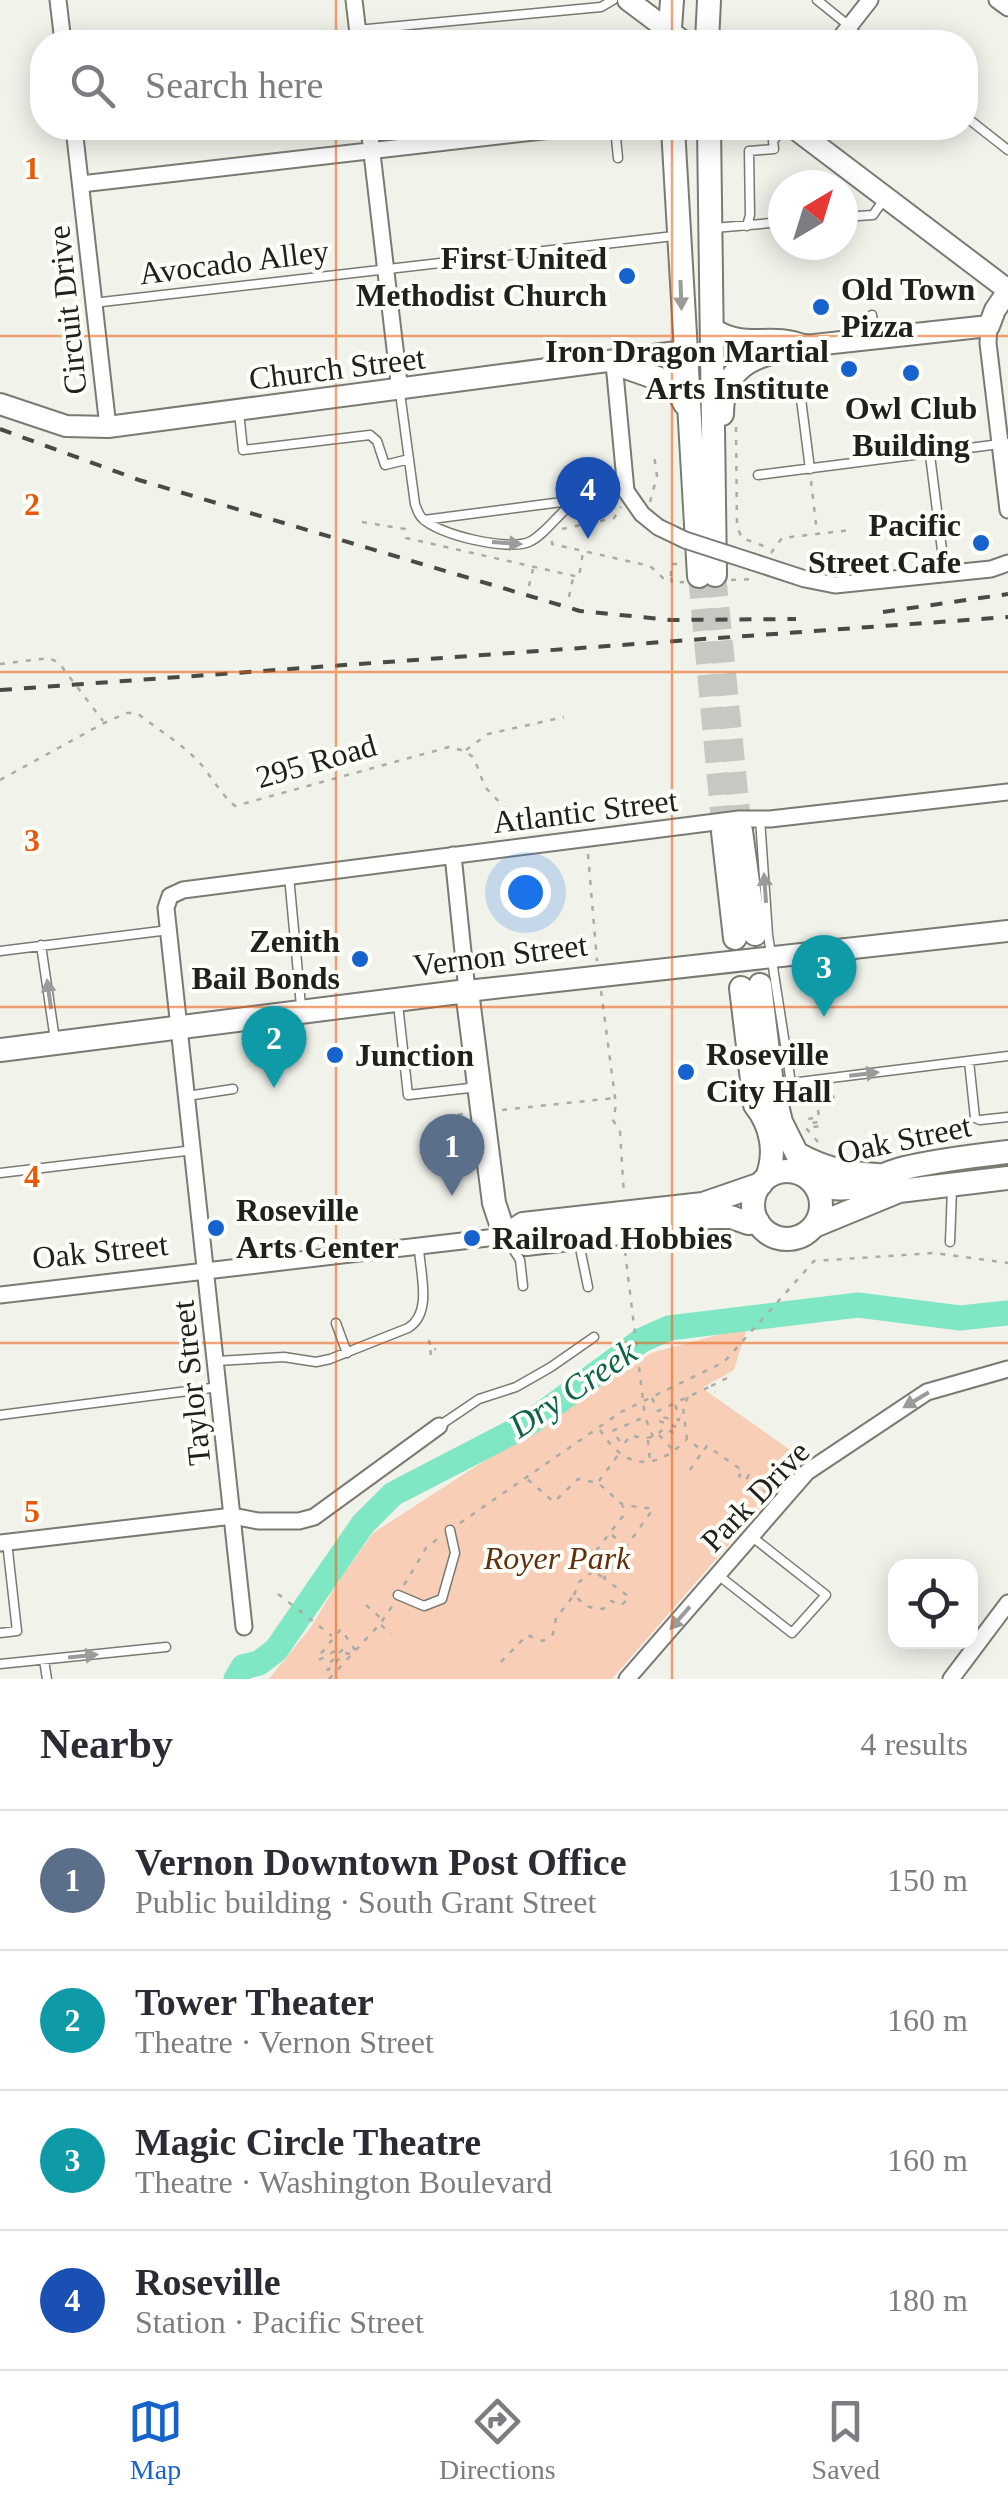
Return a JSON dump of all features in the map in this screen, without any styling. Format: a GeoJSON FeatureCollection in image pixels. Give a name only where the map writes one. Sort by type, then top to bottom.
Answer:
{"type":"FeatureCollection","features":[{"type":"Feature","properties":{"kind":"main road"},"geometry":{"type":"LineString","coordinates":[[672,0],[674,30]]}},
{"type":"Feature","properties":{"kind":"main road"},"geometry":{"type":"LineString","coordinates":[[708,30],[709,0]]}},
{"type":"Feature","properties":{"kind":"main road"},"geometry":{"type":"LineString","coordinates":[[674,140],[699,572]]}},
{"type":"Feature","properties":{"kind":"main road"},"geometry":{"type":"LineString","coordinates":[[699,572],[712,485],[708,140]]}},
{"type":"Feature","properties":{"kind":"main road"},"geometry":{"type":"LineString","coordinates":[[712,485],[722,464],[722,401],[728,381],[758,358],[805,346]]}},
{"type":"Feature","properties":{"kind":"main road"},"geometry":{"type":"LineString","coordinates":[[614,363],[674,384],[688,409]]}},
{"type":"Feature","properties":{"kind":"main road"},"geometry":{"type":"LineString","coordinates":[[741,827],[745,936]]}},
{"type":"Feature","properties":{"kind":"main road"},"geometry":{"type":"LineString","coordinates":[[808,1148],[812,1181],[821,1201],[814,1226],[800,1236],[782,1238],[766,1232],[758,1222],[754,1200],[772,1148],[765,1118],[754,1105],[751,986],[782,1122],[808,1148],[824,1168],[880,1175]]}},
{"type":"Feature","properties":{"kind":"main road"},"geometry":{"type":"LineString","coordinates":[[467,991],[494,1204],[504,1236]]}},
{"type":"Feature","properties":{"kind":"main road","name":"Vernon Street"},"geometry":{"type":"LineString","coordinates":[[0,1050],[467,991]]}},
{"type":"Feature","properties":{"kind":"main road","name":"Oak Street"},"geometry":{"type":"LineString","coordinates":[[812,1181],[835,1190],[853,1190],[868,1186],[880,1175],[939,1156],[1008,1152]]}},
{"type":"Feature","properties":{"kind":"main road"},"geometry":{"type":"LineString","coordinates":[[757,1183],[792,1171],[812,1181]]}},
{"type":"Feature","properties":{"kind":"main road","name":"Oak Street"},"geometry":{"type":"LineString","coordinates":[[814,1226],[899,1191],[1008,1178]]}},
{"type":"Feature","properties":{"kind":"main road","name":"Oak Street"},"geometry":{"type":"LineString","coordinates":[[504,1236],[523,1224],[703,1204],[757,1183]]}},
{"type":"Feature","properties":{"kind":"main road","name":"Oak Street"},"geometry":{"type":"LineString","coordinates":[[504,1236],[526,1244],[656,1229],[708,1218],[758,1222]]}},
{"type":"Feature","properties":{"kind":"street"},"geometry":{"type":"LineString","coordinates":[[58,0],[62,30]]}},
{"type":"Feature","properties":{"kind":"street"},"geometry":{"type":"LineString","coordinates":[[354,0],[357,30]]}},
{"type":"Feature","properties":{"kind":"street"},"geometry":{"type":"LineString","coordinates":[[628,0],[664,30]]}},
{"type":"Feature","properties":{"kind":"street"},"geometry":{"type":"LineString","coordinates":[[847,30],[870,0]]}},
{"type":"Feature","properties":{"kind":"street"},"geometry":{"type":"LineString","coordinates":[[997,0],[1008,8]]}},
{"type":"Feature","properties":{"kind":"street","name":"Circuit Drive"},"geometry":{"type":"LineString","coordinates":[[75,140],[108,427]]}},
{"type":"Feature","properties":{"kind":"street"},"geometry":{"type":"LineString","coordinates":[[371,140],[400,391]]}},
{"type":"Feature","properties":{"kind":"street"},"geometry":{"type":"LineString","coordinates":[[80,184],[462,140]]}},
{"type":"Feature","properties":{"kind":"street"},"geometry":{"type":"LineString","coordinates":[[810,140],[1008,290],[994,310],[989,326],[1008,510]]}},
{"type":"Feature","properties":{"kind":"street"},"geometry":{"type":"LineString","coordinates":[[711,328],[730,340],[786,338],[805,346],[989,326]]}},
{"type":"Feature","properties":{"kind":"street","name":"Church Street"},"geometry":{"type":"LineString","coordinates":[[0,404],[66,426],[108,427],[684,352]]}},
{"type":"Feature","properties":{"kind":"street"},"geometry":{"type":"LineString","coordinates":[[614,363],[628,496],[658,527],[753,562],[835,585],[991,569],[1008,563]]}},
{"type":"Feature","properties":{"kind":"street","name":"Atlantic Street"},"geometry":{"type":"LineString","coordinates":[[170,896],[184,890],[289,876],[515,848],[741,827],[1008,792]]}},
{"type":"Feature","properties":{"kind":"street"},"geometry":{"type":"LineString","coordinates":[[453,856],[467,991]]}},
{"type":"Feature","properties":{"kind":"street","name":"Taylor Street"},"geometry":{"type":"LineString","coordinates":[[170,896],[166,908],[244,1626]]}},
{"type":"Feature","properties":{"kind":"street","name":"Vernon Street"},"geometry":{"type":"LineString","coordinates":[[467,991],[1008,931]]}},
{"type":"Feature","properties":{"kind":"street","name":"Oak Street"},"geometry":{"type":"LineString","coordinates":[[0,1295],[504,1236]]}},
{"type":"Feature","properties":{"kind":"street","name":"Park Drive"},"geometry":{"type":"LineString","coordinates":[[627,1679],[807,1472],[940,1387],[1008,1368]]}},
{"type":"Feature","properties":{"kind":"street"},"geometry":{"type":"LineString","coordinates":[[3,1542],[233,1516],[307,1520],[439,1426]]}},
{"type":"Feature","properties":{"kind":"street"},"geometry":{"type":"LineString","coordinates":[[951,1679],[1008,1604]]}},
{"type":"Feature","properties":{"kind":"lane"},"geometry":{"type":"LineString","coordinates":[[408,30],[601,7],[613,0]]}},
{"type":"Feature","properties":{"kind":"lane"},"geometry":{"type":"LineString","coordinates":[[817,0],[853,30]]}},
{"type":"Feature","properties":{"kind":"lane"},"geometry":{"type":"LineString","coordinates":[[978,126],[1008,150]]}},
{"type":"Feature","properties":{"kind":"lane"},"geometry":{"type":"LineString","coordinates":[[616,140],[618,158]]}},
{"type":"Feature","properties":{"kind":"lane"},"geometry":{"type":"LineString","coordinates":[[747,226],[748,151],[774,150],[775,140]]}},
{"type":"Feature","properties":{"kind":"lane"},"geometry":{"type":"LineString","coordinates":[[858,216],[873,215],[886,196]]}},
{"type":"Feature","properties":{"kind":"lane"},"geometry":{"type":"LineString","coordinates":[[710,228],[768,224]]}},
{"type":"Feature","properties":{"kind":"lane","name":"Avocado Alley"},"geometry":{"type":"LineString","coordinates":[[93,303],[679,236]]}},
{"type":"Feature","properties":{"kind":"lane"},"geometry":{"type":"LineString","coordinates":[[872,315],[875,338]]}},
{"type":"Feature","properties":{"kind":"lane"},"geometry":{"type":"LineString","coordinates":[[400,391],[415,504],[424,520],[438,529],[516,546],[536,538],[577,500]]}},
{"type":"Feature","properties":{"kind":"lane"},"geometry":{"type":"LineString","coordinates":[[802,398],[810,469]]}},
{"type":"Feature","properties":{"kind":"lane"},"geometry":{"type":"LineString","coordinates":[[239,411],[243,450],[370,435],[377,441],[385,465],[409,459]]}},
{"type":"Feature","properties":{"kind":"lane"},"geometry":{"type":"LineString","coordinates":[[758,476],[1004,444]]}},
{"type":"Feature","properties":{"kind":"lane"},"geometry":{"type":"LineString","coordinates":[[930,455],[944,574]]}},
{"type":"Feature","properties":{"kind":"lane"},"geometry":{"type":"LineString","coordinates":[[424,520],[628,496]]}},
{"type":"Feature","properties":{"kind":"lane"},"geometry":{"type":"LineString","coordinates":[[741,827],[771,956],[791,1083],[799,1094],[815,1100],[829,1098]]}},
{"type":"Feature","properties":{"kind":"lane"},"geometry":{"type":"LineString","coordinates":[[289,876],[302,1012]]}},
{"type":"Feature","properties":{"kind":"lane"},"geometry":{"type":"LineString","coordinates":[[0,951],[169,930]]}},
{"type":"Feature","properties":{"kind":"lane"},"geometry":{"type":"LineString","coordinates":[[42,945],[56,1043]]}},
{"type":"Feature","properties":{"kind":"lane"},"geometry":{"type":"LineString","coordinates":[[397,1000],[408,1094],[478,1088]]}},
{"type":"Feature","properties":{"kind":"lane"},"geometry":{"type":"LineString","coordinates":[[791,1083],[1008,1056]]}},
{"type":"Feature","properties":{"kind":"lane"},"geometry":{"type":"LineString","coordinates":[[969,1061],[975,1118],[1008,1117]]}},
{"type":"Feature","properties":{"kind":"lane"},"geometry":{"type":"LineString","coordinates":[[187,1096],[233,1090]]}},
{"type":"Feature","properties":{"kind":"lane"},"geometry":{"type":"LineString","coordinates":[[0,1173],[194,1150]]}},
{"type":"Feature","properties":{"kind":"lane"},"geometry":{"type":"LineString","coordinates":[[950,1242],[952,1184]]}},
{"type":"Feature","properties":{"kind":"lane"},"geometry":{"type":"LineString","coordinates":[[504,1236],[520,1260],[523,1286]]}},
{"type":"Feature","properties":{"kind":"lane"},"geometry":{"type":"LineString","coordinates":[[578,1238],[588,1286]]}},
{"type":"Feature","properties":{"kind":"lane"},"geometry":{"type":"LineString","coordinates":[[217,1361],[284,1358],[316,1362],[348,1353],[417,1322],[422,1311],[418,1248]]}},
{"type":"Feature","properties":{"kind":"lane"},"geometry":{"type":"LineString","coordinates":[[336,1323],[348,1353]]}},
{"type":"Feature","properties":{"kind":"lane"},"geometry":{"type":"LineString","coordinates":[[439,1426],[480,1399],[516,1387],[551,1367],[594,1337]]}},
{"type":"Feature","properties":{"kind":"lane"},"geometry":{"type":"LineString","coordinates":[[0,1415],[220,1387]]}},
{"type":"Feature","properties":{"kind":"lane"},"geometry":{"type":"LineString","coordinates":[[398,1595],[424,1606],[442,1599],[454,1553],[450,1530]]}},
{"type":"Feature","properties":{"kind":"lane"},"geometry":{"type":"LineString","coordinates":[[718,1574],[792,1633],[826,1594],[751,1536]]}},
{"type":"Feature","properties":{"kind":"lane"},"geometry":{"type":"LineString","coordinates":[[0,1633],[17,1631],[3,1542]]}},
{"type":"Feature","properties":{"kind":"lane"},"geometry":{"type":"LineString","coordinates":[[0,1664],[166,1647]]}},
{"type":"Feature","properties":{"kind":"lane"},"geometry":{"type":"LineString","coordinates":[[44,1660],[47,1679]]}},
{"type":"Feature","properties":{"kind":"path"},"geometry":{"type":"LineString","coordinates":[[736,419],[738,527],[742,538],[772,550]]}},
{"type":"Feature","properties":{"kind":"path"},"geometry":{"type":"LineString","coordinates":[[642,514],[649,506],[657,476],[654,455]]}},
{"type":"Feature","properties":{"kind":"path"},"geometry":{"type":"LineString","coordinates":[[810,469],[818,534]]}},
{"type":"Feature","properties":{"kind":"path"},"geometry":{"type":"LineString","coordinates":[[552,532],[614,518],[628,496]]}},
{"type":"Feature","properties":{"kind":"path"},"geometry":{"type":"LineString","coordinates":[[404,548],[406,538]]}},
{"type":"Feature","properties":{"kind":"path"},"geometry":{"type":"LineString","coordinates":[[671,578],[672,564],[699,572]]}},
{"type":"Feature","properties":{"kind":"path"},"geometry":{"type":"LineString","coordinates":[[529,586],[534,567]]}},
{"type":"Feature","properties":{"kind":"path"},"geometry":{"type":"LineString","coordinates":[[569,596],[573,576]]}},
{"type":"Feature","properties":{"kind":"path"},"geometry":{"type":"LineString","coordinates":[[0,664],[49,658],[59,663],[104,723]]}},
{"type":"Feature","properties":{"kind":"path","name":"295 Road"},"geometry":{"type":"LineString","coordinates":[[0,780],[126,713],[137,713],[194,758],[235,806],[450,747],[465,750]]}},
{"type":"Feature","properties":{"kind":"path"},"geometry":{"type":"LineString","coordinates":[[515,848],[507,810],[485,787],[474,758],[465,750],[488,734],[564,718]]}},
{"type":"Feature","properties":{"kind":"path"},"geometry":{"type":"LineString","coordinates":[[588,850],[596,953]]}},
{"type":"Feature","properties":{"kind":"path"},"geometry":{"type":"LineString","coordinates":[[518,968],[532,955],[564,959]]}},
{"type":"Feature","properties":{"kind":"path"},"geometry":{"type":"LineString","coordinates":[[600,982],[615,1098],[613,1120],[620,1132],[624,1186]]}},
{"type":"Feature","properties":{"kind":"path"},"geometry":{"type":"LineString","coordinates":[[496,1111],[615,1098]]}},
{"type":"Feature","properties":{"kind":"path"},"geometry":{"type":"LineString","coordinates":[[808,1148],[806,1128],[820,1126],[820,1122],[809,1123],[808,1119],[819,1118],[818,1105]]}},
{"type":"Feature","properties":{"kind":"path"},"geometry":{"type":"LineString","coordinates":[[624,1251],[651,1438],[650,1462]]}},
{"type":"Feature","properties":{"kind":"path"},"geometry":{"type":"LineString","coordinates":[[329,1679],[382,1622],[426,1548],[598,1428],[651,1397],[715,1368],[814,1260],[934,1252],[1008,1262]]}},
{"type":"Feature","properties":{"kind":"path"},"geometry":{"type":"LineString","coordinates":[[430,1355],[429,1342],[432,1350],[436,1349]]}},
{"type":"Feature","properties":{"kind":"path"},"geometry":{"type":"LineString","coordinates":[[651,1397],[658,1411],[727,1378]]}},
{"type":"Feature","properties":{"kind":"path"},"geometry":{"type":"LineString","coordinates":[[710,1386],[715,1392]]}},
{"type":"Feature","properties":{"kind":"path"},"geometry":{"type":"LineString","coordinates":[[688,1397],[683,1408],[687,1439],[703,1451]]}},
{"type":"Feature","properties":{"kind":"path"},"geometry":{"type":"LineString","coordinates":[[645,1417],[612,1431],[623,1445],[631,1435],[651,1438],[664,1428],[674,1434],[677,1427],[659,1421],[660,1417],[679,1420],[676,1403]]}},
{"type":"Feature","properties":{"kind":"path"},"geometry":{"type":"LineString","coordinates":[[598,1428],[618,1454],[634,1462],[650,1462],[674,1452],[687,1439]]}},
{"type":"Feature","properties":{"kind":"path"},"geometry":{"type":"LineString","coordinates":[[658,1434],[674,1452]]}},
{"type":"Feature","properties":{"kind":"path"},"geometry":{"type":"LineString","coordinates":[[690,1470],[707,1446],[743,1471],[739,1476],[745,1480],[749,1475],[758,1481],[770,1496]]}},
{"type":"Feature","properties":{"kind":"path"},"geometry":{"type":"LineString","coordinates":[[598,1483],[618,1454]]}},
{"type":"Feature","properties":{"kind":"path"},"geometry":{"type":"LineString","coordinates":[[526,1478],[554,1502],[578,1479],[598,1483],[622,1504],[653,1509],[604,1578]]}},
{"type":"Feature","properties":{"kind":"path"},"geometry":{"type":"LineString","coordinates":[[574,1595],[593,1610],[604,1609],[611,1601],[622,1605],[629,1597],[585,1565],[623,1516],[622,1504]]}},
{"type":"Feature","properties":{"kind":"path"},"geometry":{"type":"LineString","coordinates":[[609,1534],[626,1547]]}},
{"type":"Feature","properties":{"kind":"path"},"geometry":{"type":"LineString","coordinates":[[502,1662],[526,1635],[544,1641],[553,1634],[556,1618],[579,1589],[579,1582],[593,1570]]}},
{"type":"Feature","properties":{"kind":"path"},"geometry":{"type":"LineString","coordinates":[[278,1594],[332,1637]]}},
{"type":"Feature","properties":{"kind":"path"},"geometry":{"type":"LineString","coordinates":[[366,1605],[391,1634]]}},
{"type":"Feature","properties":{"kind":"path"},"geometry":{"type":"LineString","coordinates":[[341,1630],[354,1653],[345,1653],[328,1670],[326,1667],[342,1650],[320,1660],[318,1657],[341,1630]]}},
{"type":"Feature","properties":{"kind":"green space","name":"Royer Park"},"geometry":{"type":"Polygon","coordinates":[[[739,1329],[746,1331],[734,1370],[702,1388],[803,1459],[612,1679],[269,1679],[311,1627],[373,1533],[651,1353],[739,1329]]]}},
{"type":"Feature","properties":{"kind":"waterway","name":"Dry Creek"},"geometry":{"type":"LineString","coordinates":[[236,1679],[243,1667],[259,1663],[276,1650],[363,1524],[393,1494],[528,1424],[642,1340],[669,1328],[858,1305],[960,1318],[1008,1313]]}},
{"type":"Feature","properties":{"kind":"tunnel"},"geometry":{"type":"LineString","coordinates":[[715,575],[741,831]]}},
{"type":"Feature","properties":{"kind":"tunnel"},"geometry":{"type":"LineString","coordinates":[[699,576],[723,832]]}},
{"type":"Feature","properties":{"kind":"railway"},"geometry":{"type":"LineString","coordinates":[[0,429],[139,480],[580,611],[671,620],[796,619]]}},
{"type":"Feature","properties":{"kind":"railway"},"geometry":{"type":"LineString","coordinates":[[883,612],[1008,594]]}},
{"type":"Feature","properties":{"kind":"railway"},"geometry":{"type":"LineString","coordinates":[[0,690],[1008,617]]}},
{"type":"Feature","properties":{"kind":"place","name":"First United Methodist Church"},"geometry":{"type":"Point","coordinates":[627,276]}},
{"type":"Feature","properties":{"kind":"place","name":"Old Town Pizza"},"geometry":{"type":"Point","coordinates":[821,307]}},
{"type":"Feature","properties":{"kind":"place","name":"Iron Dragon Martial Arts Institute"},"geometry":{"type":"Point","coordinates":[849,369]}},
{"type":"Feature","properties":{"kind":"place","name":"Owl Club Building"},"geometry":{"type":"Point","coordinates":[911,373]}},
{"type":"Feature","properties":{"kind":"place","name":"Roseville"},"geometry":{"type":"Point","coordinates":[588,539]}},
{"type":"Feature","properties":{"kind":"place","name":"Pacific Street Cafe"},"geometry":{"type":"Point","coordinates":[981,543]}},
{"type":"Feature","properties":{"kind":"place","name":"Zenith Bail Bonds"},"geometry":{"type":"Point","coordinates":[360,959]}},
{"type":"Feature","properties":{"kind":"place","name":"Magic Circle Theatre"},"geometry":{"type":"Point","coordinates":[824,1017]}},
{"type":"Feature","properties":{"kind":"place","name":"Junction"},"geometry":{"type":"Point","coordinates":[335,1055]}},
{"type":"Feature","properties":{"kind":"place","name":"Roseville City Hall"},"geometry":{"type":"Point","coordinates":[686,1072]}},
{"type":"Feature","properties":{"kind":"place","name":"Tower Theater"},"geometry":{"type":"Point","coordinates":[274,1088]}},
{"type":"Feature","properties":{"kind":"place","name":"Vernon Downtown Post Office"},"geometry":{"type":"Point","coordinates":[452,1196]}},
{"type":"Feature","properties":{"kind":"place","name":"Roseville Arts Center"},"geometry":{"type":"Point","coordinates":[216,1228]}},
{"type":"Feature","properties":{"kind":"place","name":"Railroad Hobbies"},"geometry":{"type":"Point","coordinates":[472,1238]}}]}
